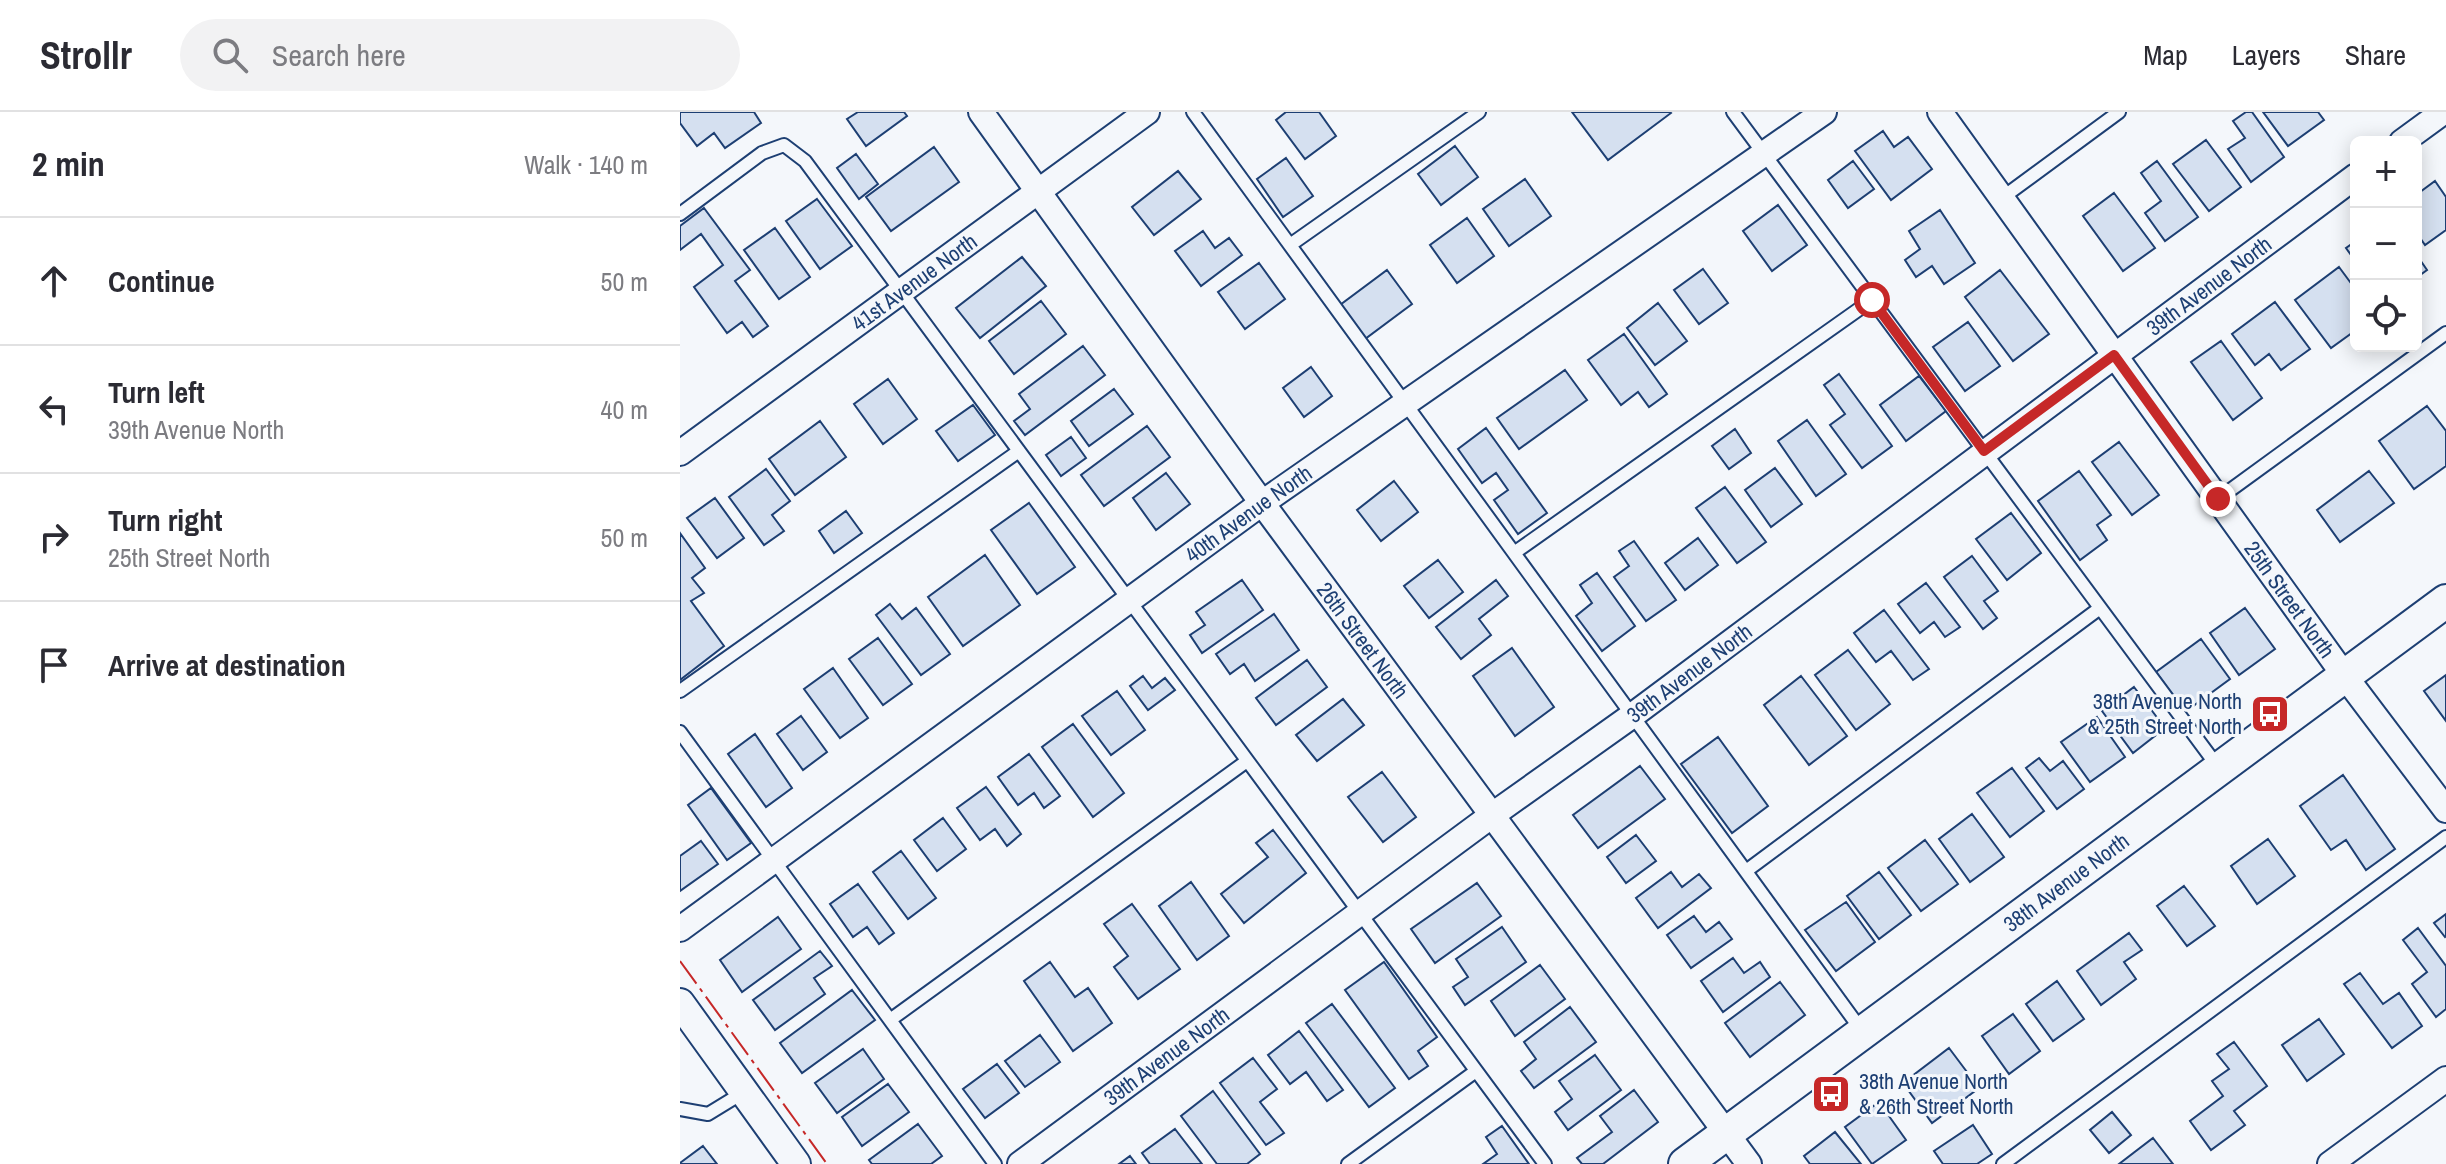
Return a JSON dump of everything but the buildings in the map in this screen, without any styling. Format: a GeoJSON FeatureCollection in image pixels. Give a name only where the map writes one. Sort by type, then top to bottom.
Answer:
{"type":"FeatureCollection","features":[{"type":"Feature","properties":{"kind":"main road","name":"38th Avenue North"},"geometry":{"type":"LineString","coordinates":[[1685,1164],[2446,601]]}},
{"type":"Feature","properties":{"kind":"street","name":"26th Street North"},"geometry":{"type":"LineString","coordinates":[[981,112],[1262,503],[1749,1164]]}},
{"type":"Feature","properties":{"kind":"street","name":"41st Avenue North"},"geometry":{"type":"LineString","coordinates":[[680,453],[1147,112]]}},
{"type":"Feature","properties":{"kind":"street","name":"40th Avenue North"},"geometry":{"type":"LineString","coordinates":[[680,929],[1262,503],[1824,112]]}},
{"type":"Feature","properties":{"kind":"street","name":"25th Street North"},"geometry":{"type":"LineString","coordinates":[[1940,112],[2344,675],[2446,810]]}},
{"type":"Feature","properties":{"kind":"street"},"geometry":{"type":"LineString","coordinates":[[2410,136],[2443,112]]}},
{"type":"Feature","properties":{"kind":"street","name":"39th Avenue North"},"geometry":{"type":"LineString","coordinates":[[1020,1164],[1491,816],[1633,715],[2350,180]]}},
{"type":"Feature","properties":{"kind":"street"},"geometry":{"type":"LineString","coordinates":[[680,1003],[796,1164]]}},
{"type":"Feature","properties":{"kind":"street"},"geometry":{"type":"LineString","coordinates":[[2330,1164],[2446,1079]]}},
{"type":"Feature","properties":{"kind":"lane"},"geometry":{"type":"LineString","coordinates":[[1193,112],[1863,1032]]}},
{"type":"Feature","properties":{"kind":"lane"},"geometry":{"type":"LineString","coordinates":[[1290,245],[1479,112]]}},
{"type":"Feature","properties":{"kind":"lane"},"geometry":{"type":"LineString","coordinates":[[1733,112],[2218,767]]}},
{"type":"Feature","properties":{"kind":"lane"},"geometry":{"type":"LineString","coordinates":[[2002,198],[2119,112]]}},
{"type":"Feature","properties":{"kind":"lane"},"geometry":{"type":"LineString","coordinates":[[680,214],[762,153],[784,145],[805,161],[1545,1164]]}},
{"type":"Feature","properties":{"kind":"lane"},"geometry":{"type":"LineString","coordinates":[[1514,553],[1872,300]]}},
{"type":"Feature","properties":{"kind":"lane"},"geometry":{"type":"LineString","coordinates":[[2218,499],[2446,333]]}},
{"type":"Feature","properties":{"kind":"lane"},"geometry":{"type":"LineString","coordinates":[[680,691],[1019,451]]}},
{"type":"Feature","properties":{"kind":"lane"},"geometry":{"type":"LineString","coordinates":[[1746,871],[2100,608]]}},
{"type":"Feature","properties":{"kind":"lane"},"geometry":{"type":"LineString","coordinates":[[680,732],[995,1164]]}},
{"type":"Feature","properties":{"kind":"lane"},"geometry":{"type":"LineString","coordinates":[[890,1020],[1247,761]]}},
{"type":"Feature","properties":{"kind":"lane"},"geometry":{"type":"LineString","coordinates":[[2003,1164],[2446,837]]}},
{"type":"Feature","properties":{"kind":"lane"},"geometry":{"type":"LineString","coordinates":[[1348,1164],[1476,1071]]}},
{"type":"Feature","properties":{"kind":"lane"},"geometry":{"type":"LineString","coordinates":[[680,1109],[708,1114],[744,1092]]}},
{"type":"Feature","properties":{"kind":"power"},"geometry":{"type":"LineString","coordinates":[[680,961],[827,1164]]}},
{"type":"Feature","properties":{"kind":"place","name":"38th Avenue North & 25th Street North"},"geometry":{"type":"Point","coordinates":[2270,714]}},
{"type":"Feature","properties":{"kind":"place","name":"38th Avenue North & 26th Street North"},"geometry":{"type":"Point","coordinates":[1831,1094]}},
{"type":"Feature","properties":{"kind":"route"},"geometry":{"type":"LineString","coordinates":[[1872,300],[1984,451],[2114,355],[2218,499]]}}]}
